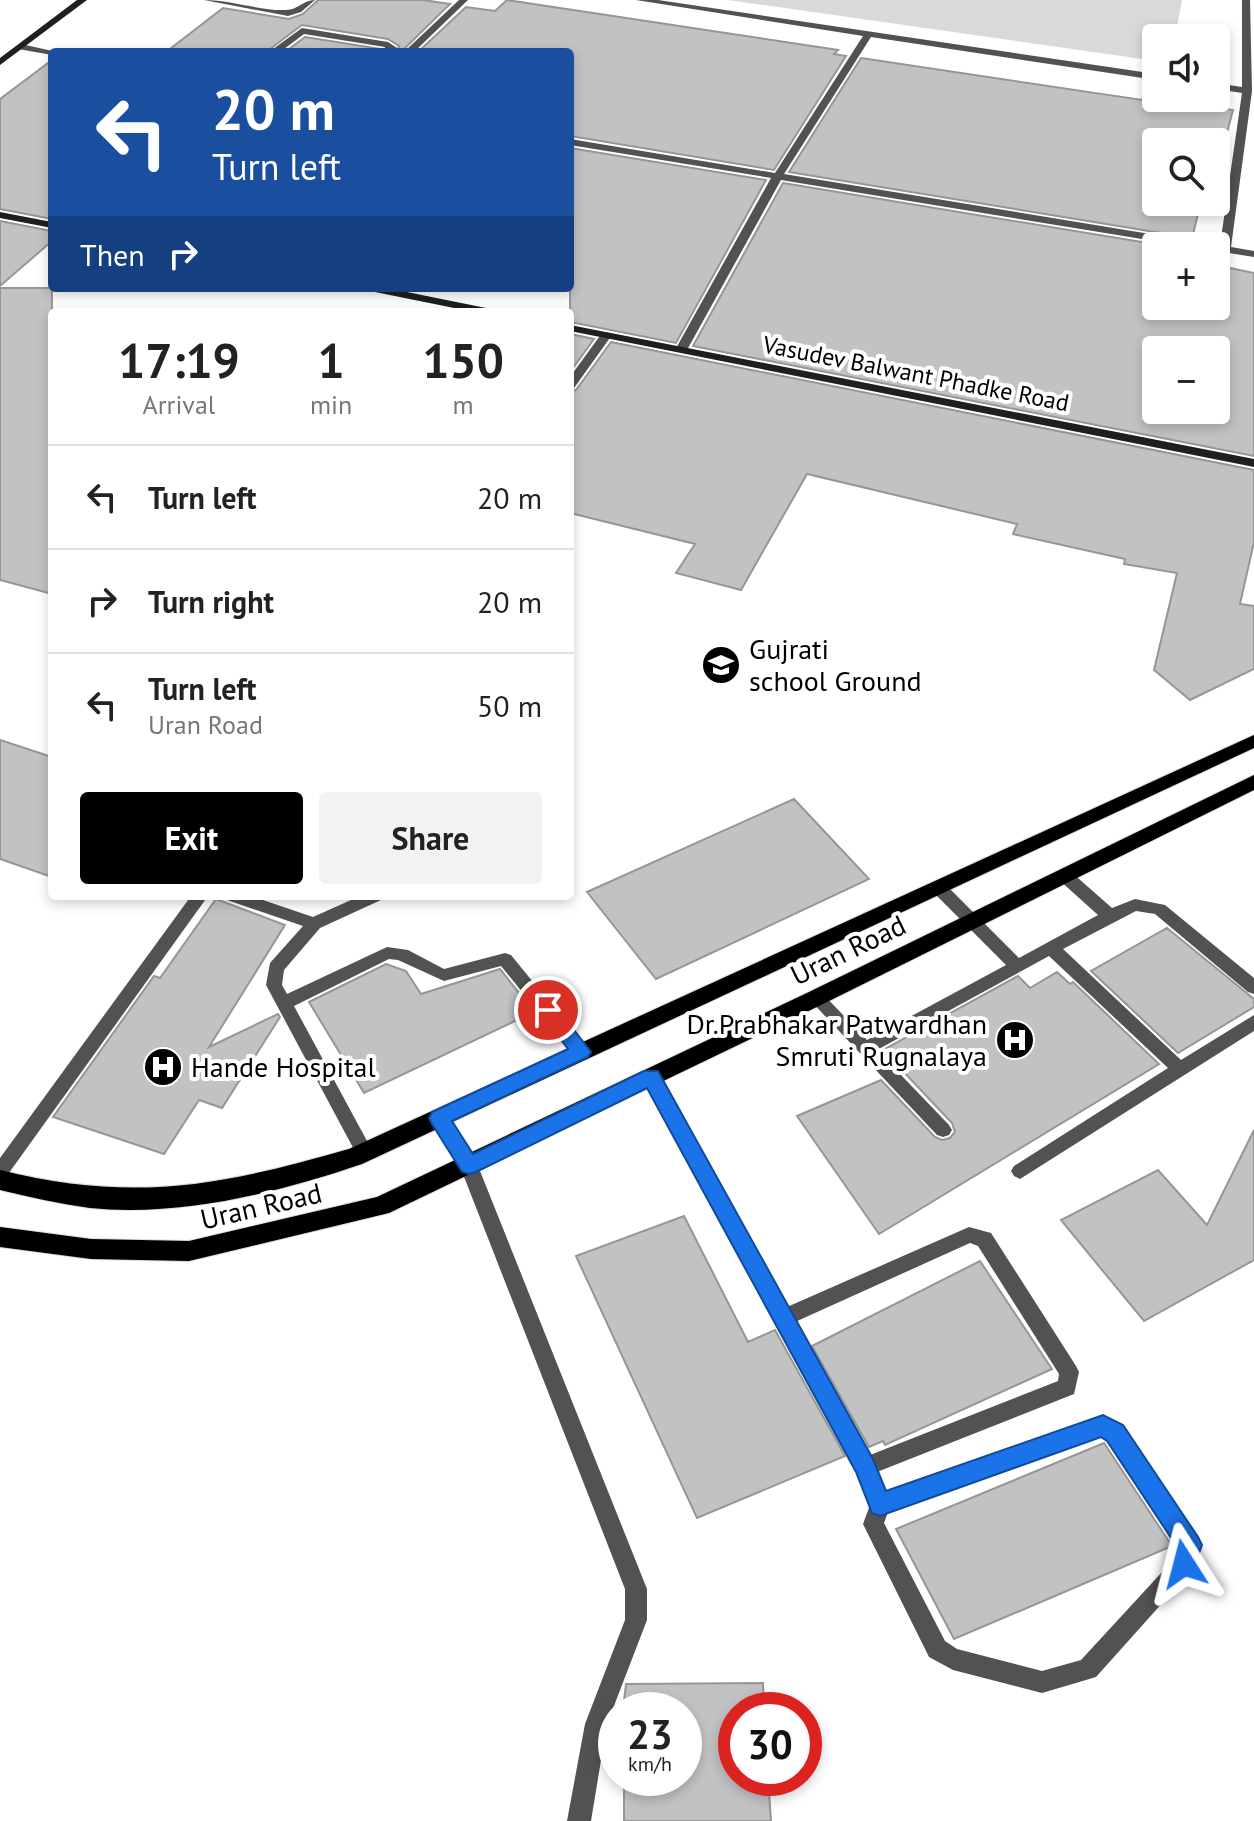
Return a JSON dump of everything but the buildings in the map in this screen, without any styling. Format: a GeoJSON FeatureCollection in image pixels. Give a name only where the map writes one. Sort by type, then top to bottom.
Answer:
{"type":"FeatureCollection","features":[{"type":"Feature","properties":{"kind":"main road","name":"Uran Road"},"geometry":{"type":"LineString","coordinates":[[0,1180],[89,1200],[165,1199],[257,1186],[364,1152],[1254,741]]}},
{"type":"Feature","properties":{"kind":"main road","name":"Uran Road"},"geometry":{"type":"LineString","coordinates":[[0,1237],[91,1249],[189,1251],[381,1206],[816,998],[1254,782]]}},
{"type":"Feature","properties":{"kind":"street"},"geometry":{"type":"LineString","coordinates":[[0,62],[83,0]]}},
{"type":"Feature","properties":{"kind":"street"},"geometry":{"type":"LineString","coordinates":[[208,0],[288,13],[311,0]]}},
{"type":"Feature","properties":{"kind":"street"},"geometry":{"type":"LineString","coordinates":[[413,48],[464,0]]}},
{"type":"Feature","properties":{"kind":"street"},"geometry":{"type":"LineString","coordinates":[[640,0],[1142,75]]}},
{"type":"Feature","properties":{"kind":"street"},"geometry":{"type":"LineString","coordinates":[[1223,232],[1247,91],[1249,11]]}},
{"type":"Feature","properties":{"kind":"street"},"geometry":{"type":"LineString","coordinates":[[279,48],[302,31],[392,48]]}},
{"type":"Feature","properties":{"kind":"street"},"geometry":{"type":"LineString","coordinates":[[681,350],[777,177],[869,34]]}},
{"type":"Feature","properties":{"kind":"street"},"geometry":{"type":"LineString","coordinates":[[21,47],[48,51]]}},
{"type":"Feature","properties":{"kind":"street"},"geometry":{"type":"LineString","coordinates":[[1230,88],[1247,91]]}},
{"type":"Feature","properties":{"kind":"street"},"geometry":{"type":"LineString","coordinates":[[574,143],[1142,236]]}},
{"type":"Feature","properties":{"kind":"street"},"geometry":{"type":"LineString","coordinates":[[0,215],[48,224]]}},
{"type":"Feature","properties":{"kind":"street"},"geometry":{"type":"LineString","coordinates":[[1230,250],[1254,254]]}},
{"type":"Feature","properties":{"kind":"street"},"geometry":{"type":"LineString","coordinates":[[390,292],[471,308]]}},
{"type":"Feature","properties":{"kind":"street","name":"Vasudev Balwant Phadke Road"},"geometry":{"type":"LineString","coordinates":[[574,329],[1254,463]]}},
{"type":"Feature","properties":{"kind":"street"},"geometry":{"type":"LineString","coordinates":[[574,379],[606,335]]}},
{"type":"Feature","properties":{"kind":"street"},"geometry":{"type":"LineString","coordinates":[[1064,875],[1110,916]]}},
{"type":"Feature","properties":{"kind":"street"},"geometry":{"type":"LineString","coordinates":[[938,887],[1017,966]]}},
{"type":"Feature","properties":{"kind":"street"},"geometry":{"type":"LineString","coordinates":[[0,1172],[197,900]]}},
{"type":"Feature","properties":{"kind":"street"},"geometry":{"type":"LineString","coordinates":[[245,900],[314,924]]}},
{"type":"Feature","properties":{"kind":"street"},"geometry":{"type":"LineString","coordinates":[[364,1152],[274,985],[276,968],[314,924],[366,900]]}},
{"type":"Feature","properties":{"kind":"street"},"geometry":{"type":"LineString","coordinates":[[865,1049],[1135,905],[1159,909],[1254,987]]}},
{"type":"Feature","properties":{"kind":"street"},"geometry":{"type":"LineString","coordinates":[[1051,948],[1180,1069]]}},
{"type":"Feature","properties":{"kind":"street"},"geometry":{"type":"LineString","coordinates":[[282,1004],[387,953],[397,951],[432,972],[450,976],[489,959],[505,959],[581,1052]]}},
{"type":"Feature","properties":{"kind":"street"},"geometry":{"type":"LineString","coordinates":[[816,998],[943,1130]]}},
{"type":"Feature","properties":{"kind":"street"},"geometry":{"type":"LineString","coordinates":[[1020,1171],[1254,1022]]}},
{"type":"Feature","properties":{"kind":"street"},"geometry":{"type":"LineString","coordinates":[[651,1077],[865,1467],[880,1505],[873,1524],[937,1649],[953,1659],[1042,1682],[1088,1669],[1184,1564],[1190,1545],[1115,1433],[1103,1426],[880,1505]]}},
{"type":"Feature","properties":{"kind":"street"},"geometry":{"type":"LineString","coordinates":[[439,1118],[469,1166],[636,1589],[636,1620],[596,1724],[579,1821]]}},
{"type":"Feature","properties":{"kind":"street"},"geometry":{"type":"LineString","coordinates":[[783,1318],[969,1235],[984,1239],[1069,1372],[1067,1387],[865,1467]]}},
{"type":"Feature","properties":{"kind":"shaded area"},"geometry":{"type":"Polygon","coordinates":[[[728,0],[1182,0],[1178,24],[1142,24],[1142,59],[728,0]]]}},
{"type":"Feature","properties":{"kind":"place","name":"Gujrati school Ground"},"geometry":{"type":"Point","coordinates":[721,665]}},
{"type":"Feature","properties":{"kind":"place","name":"Dr.Prabhakar Patwardhan Smruti Rugnalaya"},"geometry":{"type":"Point","coordinates":[1015,1040]}},
{"type":"Feature","properties":{"kind":"place","name":"Hande Hospital"},"geometry":{"type":"Point","coordinates":[163,1067]}},
{"type":"Feature","properties":{"kind":"route"},"geometry":{"type":"LineString","coordinates":[[548,1010],[581,1052],[439,1118],[469,1166],[651,1077],[865,1467],[880,1505],[1103,1426],[1115,1433],[1190,1545],[1184,1564]]}}]}
